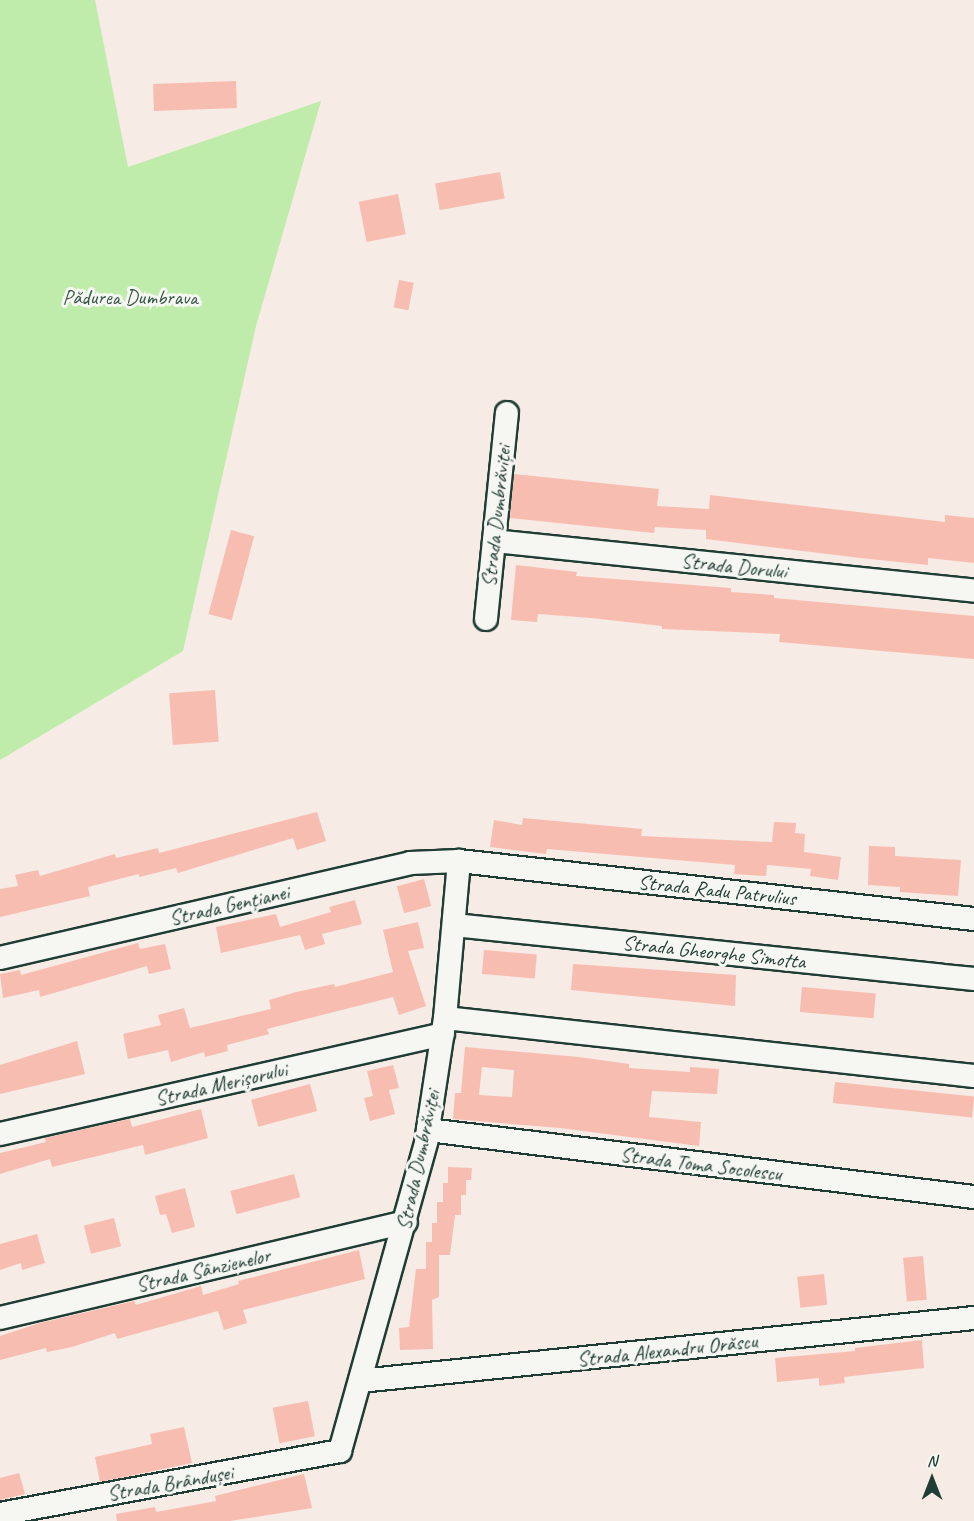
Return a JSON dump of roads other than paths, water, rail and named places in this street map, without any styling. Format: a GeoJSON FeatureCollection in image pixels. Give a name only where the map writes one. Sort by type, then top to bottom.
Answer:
{"type":"FeatureCollection","features":[{"type":"Feature","properties":{"kind":"street","name":"Strada Dumbrăviței"},"geometry":{"type":"LineString","coordinates":[[486,619],[507,413]]}},
{"type":"Feature","properties":{"kind":"street","name":"Strada Dorului"},"geometry":{"type":"LineString","coordinates":[[494,541],[974,591]]}},
{"type":"Feature","properties":{"kind":"street","name":"Strada Dumbrăviței"},"geometry":{"type":"LineString","coordinates":[[340,1451],[406,1222],[428,1130],[444,1026],[459,861]]}},
{"type":"Feature","properties":{"kind":"street","name":"Strada Radu Patrulius"},"geometry":{"type":"LineString","coordinates":[[459,861],[974,919]]}},
{"type":"Feature","properties":{"kind":"street","name":"Strada Gențianei"},"geometry":{"type":"LineString","coordinates":[[0,958],[410,863],[459,861]]}},
{"type":"Feature","properties":{"kind":"street","name":"Strada Gheorghe Simotta"},"geometry":{"type":"LineString","coordinates":[[454,925],[974,979]]}},
{"type":"Feature","properties":{"kind":"street","name":"Strada Merișorului"},"geometry":{"type":"LineString","coordinates":[[0,1134],[444,1026],[974,1076]]}},
{"type":"Feature","properties":{"kind":"street","name":"Strada Toma Socolescu"},"geometry":{"type":"LineString","coordinates":[[428,1130],[974,1197]]}},
{"type":"Feature","properties":{"kind":"street","name":"Strada Sânzienelor"},"geometry":{"type":"LineString","coordinates":[[0,1318],[406,1222]]}},
{"type":"Feature","properties":{"kind":"street","name":"Strada Alexandru Orăscu"},"geometry":{"type":"LineString","coordinates":[[360,1381],[974,1318]]}},
{"type":"Feature","properties":{"kind":"street","name":"Strada Brândușei"},"geometry":{"type":"LineString","coordinates":[[0,1514],[340,1451]]}},
{"type":"Feature","properties":{"kind":"park label","name":"Pădurea Dumbrava"},"geometry":{"type":"Point","coordinates":[130,297]}}]}
